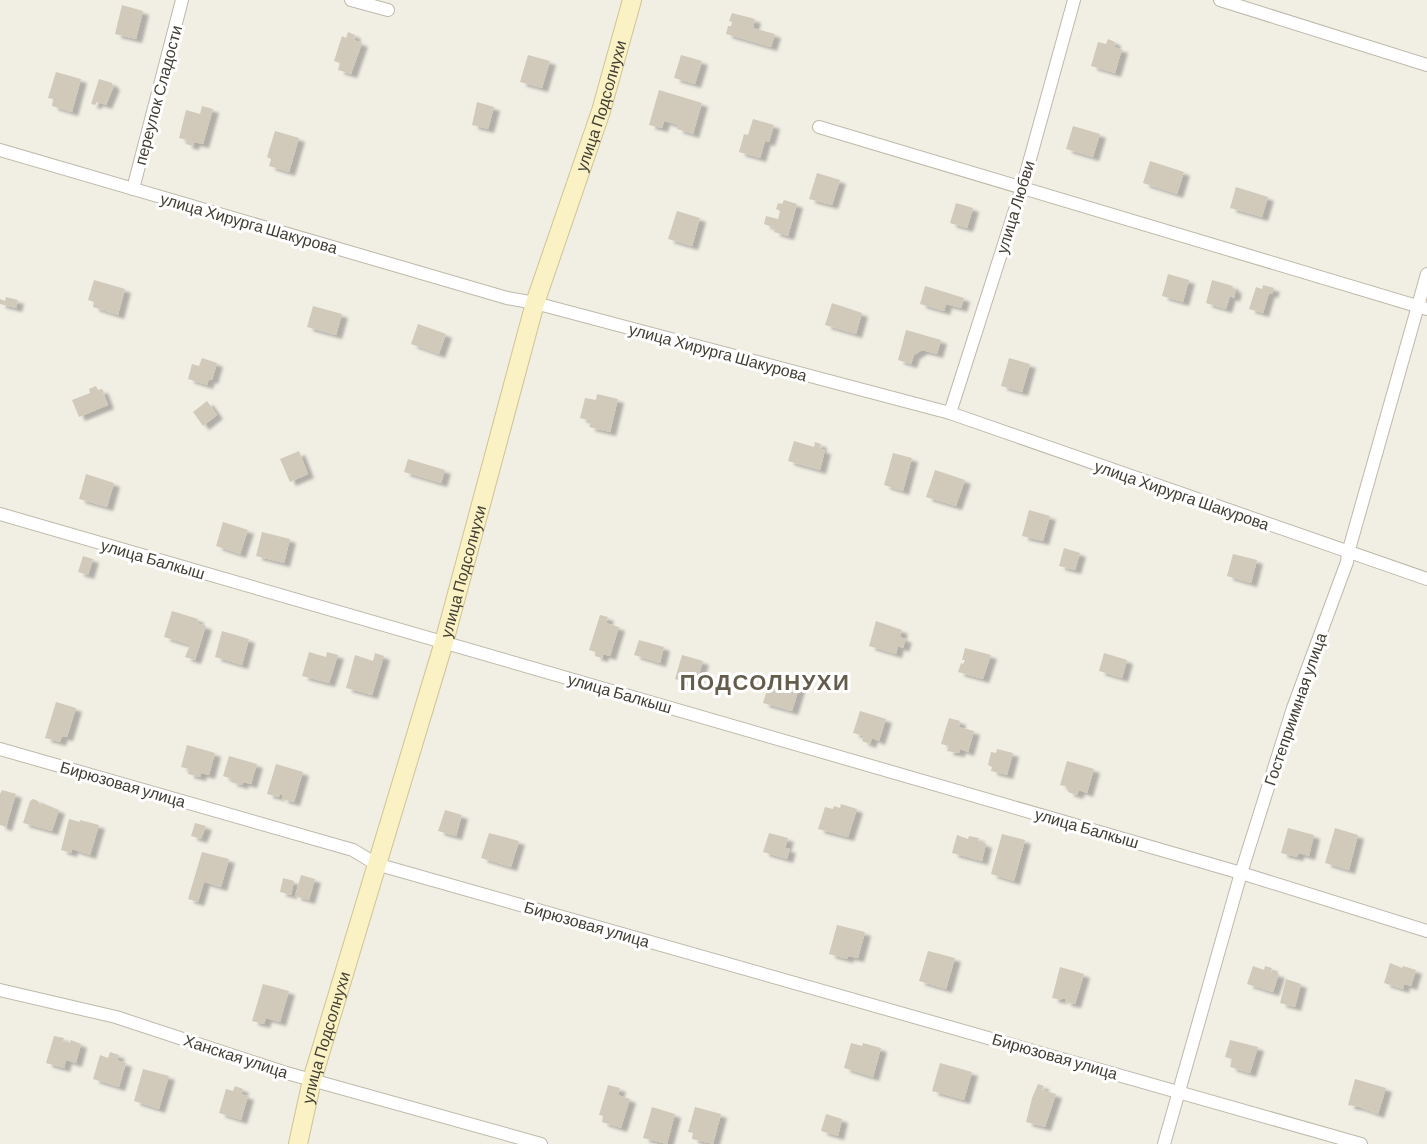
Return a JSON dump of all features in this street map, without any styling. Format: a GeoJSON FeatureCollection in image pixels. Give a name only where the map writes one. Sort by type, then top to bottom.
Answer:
{"type":"FeatureCollection","features":[{"type":"Feature","properties":{"kind":"street","name":"переулок Сладости"},"geometry":{"type":"LineString","coordinates":[[133,189],[182,0]]}},
{"type":"Feature","properties":{"kind":"street"},"geometry":{"type":"LineString","coordinates":[[351,0],[388,10]]}},
{"type":"Feature","properties":{"kind":"street","name":"улица Подсолнухи"},"geometry":{"type":"LineString","coordinates":[[298,1144],[312,1080],[444,642],[535,303],[601,111],[632,0]]}},
{"type":"Feature","properties":{"kind":"street","name":"улица Любви"},"geometry":{"type":"LineString","coordinates":[[950,413],[1022,188],[1074,0]]}},
{"type":"Feature","properties":{"kind":"street"},"geometry":{"type":"LineString","coordinates":[[1220,0],[1427,65]]}},
{"type":"Feature","properties":{"kind":"street"},"geometry":{"type":"LineString","coordinates":[[819,127],[1422,308]]}},
{"type":"Feature","properties":{"kind":"street","name":"улица Хирурга Шакурова"},"geometry":{"type":"LineString","coordinates":[[0,150],[507,298],[535,303],[950,413],[1427,579]]}},
{"type":"Feature","properties":{"kind":"street","name":"Гостеприимная улица"},"geometry":{"type":"LineString","coordinates":[[1164,1144],[1240,873],[1293,708],[1347,562],[1422,308],[1427,274]]}},
{"type":"Feature","properties":{"kind":"street","name":"улица Балкыш"},"geometry":{"type":"LineString","coordinates":[[0,514],[1240,873],[1427,931]]}},
{"type":"Feature","properties":{"kind":"street","name":"Бирюзовая улица"},"geometry":{"type":"LineString","coordinates":[[0,749],[353,850],[376,864],[1361,1144]]}},
{"type":"Feature","properties":{"kind":"street","name":"Ханская улица"},"geometry":{"type":"LineString","coordinates":[[0,990],[116,1017],[283,1072],[541,1144]]}},
{"type":"Feature","properties":{"kind":"building"},"geometry":{"type":"Polygon","coordinates":[[[122,5],[143,11],[136,39],[115,34],[122,5]]]}},
{"type":"Feature","properties":{"kind":"building"},"geometry":{"type":"Polygon","coordinates":[[[732,13],[755,19],[753,28],[775,34],[771,47],[726,34],[728,26],[731,26],[732,22],[729,21],[732,13]]]}},
{"type":"Feature","properties":{"kind":"building"},"geometry":{"type":"Polygon","coordinates":[[[348,32],[355,35],[354,40],[362,43],[351,74],[338,70],[340,63],[334,61],[342,36],[346,38],[348,32]]]}},
{"type":"Feature","properties":{"kind":"building"},"geometry":{"type":"Polygon","coordinates":[[[1108,39],[1115,42],[1114,47],[1122,49],[1115,73],[1091,66],[1098,42],[1106,44],[1108,39]]]}},
{"type":"Feature","properties":{"kind":"building"},"geometry":{"type":"Polygon","coordinates":[[[528,55],[550,61],[542,88],[520,82],[528,55]]]}},
{"type":"Feature","properties":{"kind":"building"},"geometry":{"type":"Polygon","coordinates":[[[681,55],[702,61],[695,84],[674,78],[681,55]]]}},
{"type":"Feature","properties":{"kind":"building"},"geometry":{"type":"Polygon","coordinates":[[[56,72],[81,79],[72,112],[52,106],[53,99],[48,98],[56,72]]]}},
{"type":"Feature","properties":{"kind":"building"},"geometry":{"type":"Polygon","coordinates":[[[99,79],[112,83],[114,86],[106,105],[97,102],[95,105],[91,104],[99,79]]]}},
{"type":"Feature","properties":{"kind":"building"},"geometry":{"type":"Polygon","coordinates":[[[659,90],[702,103],[693,134],[677,129],[678,125],[664,121],[662,128],[649,125],[659,90]]]}},
{"type":"Feature","properties":{"kind":"building"},"geometry":{"type":"Polygon","coordinates":[[[477,102],[494,107],[488,129],[472,125],[477,102]]]}},
{"type":"Feature","properties":{"kind":"building"},"geometry":{"type":"Polygon","coordinates":[[[202,106],[213,109],[203,144],[194,142],[193,146],[186,144],[187,140],[179,138],[186,110],[200,114],[202,106]]]}},
{"type":"Feature","properties":{"kind":"building"},"geometry":{"type":"Polygon","coordinates":[[[753,119],[774,125],[769,142],[765,141],[760,158],[739,152],[744,134],[748,135],[753,119]]]}},
{"type":"Feature","properties":{"kind":"building"},"geometry":{"type":"Polygon","coordinates":[[[1073,126],[1100,134],[1093,157],[1066,149],[1073,126]]]}},
{"type":"Feature","properties":{"kind":"building"},"geometry":{"type":"Polygon","coordinates":[[[275,131],[299,138],[289,172],[269,166],[271,159],[267,157],[275,131]]]}},
{"type":"Feature","properties":{"kind":"building"},"geometry":{"type":"Polygon","coordinates":[[[1150,161],[1184,172],[1177,194],[1143,183],[1150,161]]]}},
{"type":"Feature","properties":{"kind":"building"},"geometry":{"type":"Polygon","coordinates":[[[817,173],[840,180],[832,205],[809,199],[817,173]]]}},
{"type":"Feature","properties":{"kind":"building"},"geometry":{"type":"Polygon","coordinates":[[[1236,187],[1268,197],[1262,217],[1230,208],[1236,187]]]}},
{"type":"Feature","properties":{"kind":"building"},"geometry":{"type":"Polygon","coordinates":[[[784,200],[797,204],[788,236],[774,232],[775,228],[764,224],[766,216],[778,219],[780,211],[776,209],[778,203],[782,204],[784,200]]]}},
{"type":"Feature","properties":{"kind":"building"},"geometry":{"type":"Polygon","coordinates":[[[956,203],[973,208],[967,228],[950,223],[956,203]]]}},
{"type":"Feature","properties":{"kind":"building"},"geometry":{"type":"Polygon","coordinates":[[[677,211],[700,218],[692,246],[668,239],[677,211]]]}},
{"type":"Feature","properties":{"kind":"building"},"geometry":{"type":"Polygon","coordinates":[[[1168,274],[1189,280],[1183,302],[1162,296],[1168,274]]]}},
{"type":"Feature","properties":{"kind":"building"},"geometry":{"type":"Polygon","coordinates":[[[94,280],[125,289],[118,315],[93,307],[94,302],[88,300],[94,280]]]}},
{"type":"Feature","properties":{"kind":"building"},"geometry":{"type":"Polygon","coordinates":[[[1212,280],[1236,289],[1234,298],[1230,296],[1226,309],[1206,303],[1212,280]]]}},
{"type":"Feature","properties":{"kind":"building"},"geometry":{"type":"Polygon","coordinates":[[[1263,285],[1274,288],[1272,294],[1269,293],[1263,313],[1249,309],[1256,287],[1262,289],[1263,285]]]}},
{"type":"Feature","properties":{"kind":"building"},"geometry":{"type":"Polygon","coordinates":[[[925,286],[964,298],[961,308],[946,304],[944,311],[920,304],[925,286]]]}},
{"type":"Feature","properties":{"kind":"building"},"geometry":{"type":"Polygon","coordinates":[[[6,297],[18,300],[16,308],[0,304],[0,299],[5,301],[6,297]]]}},
{"type":"Feature","properties":{"kind":"building"},"geometry":{"type":"Polygon","coordinates":[[[832,303],[862,313],[856,334],[825,325],[832,303]]]}},
{"type":"Feature","properties":{"kind":"building"},"geometry":{"type":"Polygon","coordinates":[[[313,306],[342,314],[336,335],[307,327],[313,306]]]}},
{"type":"Feature","properties":{"kind":"building"},"geometry":{"type":"Polygon","coordinates":[[[418,324],[446,334],[439,354],[411,344],[418,324]]]}},
{"type":"Feature","properties":{"kind":"building"},"geometry":{"type":"Polygon","coordinates":[[[906,330],[941,340],[937,354],[922,350],[914,355],[911,364],[898,360],[906,330]]]}},
{"type":"Feature","properties":{"kind":"building"},"geometry":{"type":"Polygon","coordinates":[[[202,358],[217,363],[212,380],[209,379],[207,385],[188,379],[192,364],[199,366],[202,358]]]}},
{"type":"Feature","properties":{"kind":"building"},"geometry":{"type":"Polygon","coordinates":[[[1009,358],[1030,364],[1022,392],[1001,386],[1009,358]]]}},
{"type":"Feature","properties":{"kind":"building"},"geometry":{"type":"Polygon","coordinates":[[[96,386],[98,390],[102,389],[108,405],[79,417],[72,400],[90,393],[89,389],[96,386]]]}},
{"type":"Feature","properties":{"kind":"building"},"geometry":{"type":"Polygon","coordinates":[[[597,394],[618,399],[610,432],[589,427],[591,421],[580,418],[585,398],[596,400],[597,394]]]}},
{"type":"Feature","properties":{"kind":"building"},"geometry":{"type":"Polygon","coordinates":[[[207,401],[217,415],[203,426],[193,412],[207,401]]]}},
{"type":"Feature","properties":{"kind":"building"},"geometry":{"type":"Polygon","coordinates":[[[794,441],[814,447],[815,442],[821,444],[820,449],[825,450],[820,470],[788,461],[794,441]]]}},
{"type":"Feature","properties":{"kind":"building"},"geometry":{"type":"Polygon","coordinates":[[[299,451],[308,474],[290,482],[280,459],[299,451]]]}},
{"type":"Feature","properties":{"kind":"building"},"geometry":{"type":"Polygon","coordinates":[[[893,453],[912,458],[903,491],[884,485],[893,453]]]}},
{"type":"Feature","properties":{"kind":"building"},"geometry":{"type":"Polygon","coordinates":[[[408,459],[445,470],[441,483],[404,472],[408,459]]]}},
{"type":"Feature","properties":{"kind":"building"},"geometry":{"type":"Polygon","coordinates":[[[935,470],[965,480],[956,506],[926,497],[935,470]]]}},
{"type":"Feature","properties":{"kind":"building"},"geometry":{"type":"Polygon","coordinates":[[[86,474],[114,483],[107,507],[79,499],[86,474]]]}},
{"type":"Feature","properties":{"kind":"building"},"geometry":{"type":"Polygon","coordinates":[[[1029,510],[1050,516],[1043,541],[1022,536],[1029,510]]]}},
{"type":"Feature","properties":{"kind":"building"},"geometry":{"type":"Polygon","coordinates":[[[223,522],[248,530],[240,554],[216,546],[223,522]]]}},
{"type":"Feature","properties":{"kind":"building"},"geometry":{"type":"Polygon","coordinates":[[[262,532],[290,539],[284,563],[256,556],[262,532]]]}},
{"type":"Feature","properties":{"kind":"building"},"geometry":{"type":"Polygon","coordinates":[[[1064,548],[1080,553],[1075,570],[1059,566],[1064,548]]]}},
{"type":"Feature","properties":{"kind":"building"},"geometry":{"type":"Polygon","coordinates":[[[1233,554],[1257,560],[1251,583],[1227,576],[1233,554]]]}},
{"type":"Feature","properties":{"kind":"building"},"geometry":{"type":"Polygon","coordinates":[[[83,556],[93,559],[88,575],[78,572],[83,556]]]}},
{"type":"Feature","properties":{"kind":"building"},"geometry":{"type":"Polygon","coordinates":[[[172,611],[198,619],[197,623],[206,626],[195,660],[185,657],[190,645],[164,637],[172,611]]]}},
{"type":"Feature","properties":{"kind":"building"},"geometry":{"type":"Polygon","coordinates":[[[600,615],[608,617],[606,623],[619,627],[610,656],[603,654],[602,658],[595,656],[596,652],[589,650],[600,615]]]}},
{"type":"Feature","properties":{"kind":"building"},"geometry":{"type":"Polygon","coordinates":[[[876,621],[902,630],[900,637],[906,639],[903,648],[898,646],[896,654],[869,646],[876,621]]]}},
{"type":"Feature","properties":{"kind":"building"},"geometry":{"type":"Polygon","coordinates":[[[222,631],[249,639],[242,665],[215,657],[222,631]]]}},
{"type":"Feature","properties":{"kind":"building"},"geometry":{"type":"Polygon","coordinates":[[[639,640],[664,647],[660,663],[634,655],[639,640]]]}},
{"type":"Feature","properties":{"kind":"building"},"geometry":{"type":"Polygon","coordinates":[[[965,648],[991,655],[983,679],[958,672],[961,663],[963,664],[965,660],[962,660],[965,648]]]}},
{"type":"Feature","properties":{"kind":"building"},"geometry":{"type":"Polygon","coordinates":[[[309,652],[326,657],[327,652],[338,655],[329,683],[302,676],[309,652]]]}},
{"type":"Feature","properties":{"kind":"building"},"geometry":{"type":"Polygon","coordinates":[[[375,653],[384,656],[372,695],[346,688],[355,655],[373,661],[375,653]]]}},
{"type":"Feature","properties":{"kind":"building"},"geometry":{"type":"Polygon","coordinates":[[[1104,653],[1127,660],[1122,678],[1099,671],[1104,653]]]}},
{"type":"Feature","properties":{"kind":"building"},"geometry":{"type":"Polygon","coordinates":[[[682,655],[703,661],[696,685],[675,679],[682,655]]]}},
{"type":"Feature","properties":{"kind":"building"},"geometry":{"type":"Polygon","coordinates":[[[772,673],[801,682],[792,711],[763,703],[772,673]]]}},
{"type":"Feature","properties":{"kind":"building"},"geometry":{"type":"Polygon","coordinates":[[[56,702],[76,708],[67,737],[62,736],[60,742],[45,738],[56,702]]]}},
{"type":"Feature","properties":{"kind":"building"},"geometry":{"type":"Polygon","coordinates":[[[860,711],[886,719],[879,741],[872,738],[870,744],[862,741],[864,736],[853,733],[860,711]]]}},
{"type":"Feature","properties":{"kind":"building"},"geometry":{"type":"Polygon","coordinates":[[[949,718],[960,721],[959,727],[974,731],[968,752],[960,749],[959,753],[947,751],[949,746],[941,744],[949,718]]]}},
{"type":"Feature","properties":{"kind":"building"},"geometry":{"type":"Polygon","coordinates":[[[187,745],[215,753],[209,775],[201,773],[200,777],[188,774],[189,769],[181,767],[187,745]]]}},
{"type":"Feature","properties":{"kind":"building"},"geometry":{"type":"Polygon","coordinates":[[[997,749],[1013,753],[1007,775],[991,771],[992,767],[988,765],[991,752],[996,753],[997,749]]]}},
{"type":"Feature","properties":{"kind":"building"},"geometry":{"type":"Polygon","coordinates":[[[229,756],[257,764],[251,784],[243,782],[242,785],[231,782],[232,779],[223,776],[229,756]]]}},
{"type":"Feature","properties":{"kind":"building"},"geometry":{"type":"Polygon","coordinates":[[[1067,761],[1094,769],[1087,793],[1079,790],[1077,795],[1068,792],[1068,787],[1060,785],[1067,761]]]}},
{"type":"Feature","properties":{"kind":"building"},"geometry":{"type":"Polygon","coordinates":[[[276,764],[303,772],[294,802],[282,799],[283,795],[280,794],[279,797],[267,794],[276,764]]]}},
{"type":"Feature","properties":{"kind":"building"},"geometry":{"type":"Polygon","coordinates":[[[2,790],[16,794],[6,827],[0,825],[2,790]]]}},
{"type":"Feature","properties":{"kind":"building"},"geometry":{"type":"Polygon","coordinates":[[[33,799],[40,805],[42,803],[59,810],[52,831],[23,823],[30,801],[33,799]]]}},
{"type":"Feature","properties":{"kind":"building"},"geometry":{"type":"Polygon","coordinates":[[[841,804],[857,809],[848,837],[818,829],[825,807],[840,808],[841,804]]]}},
{"type":"Feature","properties":{"kind":"building"},"geometry":{"type":"Polygon","coordinates":[[[445,810],[462,815],[456,836],[438,831],[445,810]]]}},
{"type":"Feature","properties":{"kind":"building"},"geometry":{"type":"Polygon","coordinates":[[[69,819],[99,825],[90,855],[72,849],[71,853],[61,850],[69,819]]]}},
{"type":"Feature","properties":{"kind":"building"},"geometry":{"type":"Polygon","coordinates":[[[195,823],[206,826],[201,839],[191,836],[195,823]]]}},
{"type":"Feature","properties":{"kind":"building"},"geometry":{"type":"Polygon","coordinates":[[[1288,828],[1314,835],[1309,856],[1299,853],[1297,857],[1281,853],[1288,828]]]}},
{"type":"Feature","properties":{"kind":"building"},"geometry":{"type":"Polygon","coordinates":[[[1335,828],[1358,835],[1349,870],[1325,863],[1335,828]]]}},
{"type":"Feature","properties":{"kind":"building"},"geometry":{"type":"Polygon","coordinates":[[[489,833],[519,841],[511,867],[481,858],[489,833]]]}},
{"type":"Feature","properties":{"kind":"building"},"geometry":{"type":"Polygon","coordinates":[[[769,833],[788,838],[785,848],[790,849],[787,859],[763,852],[769,833]]]}},
{"type":"Feature","properties":{"kind":"building"},"geometry":{"type":"Polygon","coordinates":[[[1002,834],[1025,840],[1014,881],[991,874],[1002,834]]]}},
{"type":"Feature","properties":{"kind":"building"},"geometry":{"type":"Polygon","coordinates":[[[957,835],[968,839],[969,836],[979,838],[978,841],[986,844],[982,861],[952,853],[957,835]]]}},
{"type":"Feature","properties":{"kind":"building"},"geometry":{"type":"Polygon","coordinates":[[[202,852],[229,859],[221,887],[204,882],[198,902],[188,899],[202,852]]]}},
{"type":"Feature","properties":{"kind":"building"},"geometry":{"type":"Polygon","coordinates":[[[301,875],[315,879],[309,900],[295,896],[301,875]]]}},
{"type":"Feature","properties":{"kind":"building"},"geometry":{"type":"Polygon","coordinates":[[[283,878],[294,881],[291,895],[280,892],[283,878]]]}},
{"type":"Feature","properties":{"kind":"building"},"geometry":{"type":"Polygon","coordinates":[[[837,925],[865,932],[858,958],[848,956],[847,959],[829,954],[837,925]]]}},
{"type":"Feature","properties":{"kind":"building"},"geometry":{"type":"Polygon","coordinates":[[[928,951],[955,958],[946,989],[919,981],[928,951]]]}},
{"type":"Feature","properties":{"kind":"building"},"geometry":{"type":"Polygon","coordinates":[[[1390,963],[1416,970],[1411,986],[1404,984],[1403,989],[1384,983],[1390,963]]]}},
{"type":"Feature","properties":{"kind":"building"},"geometry":{"type":"Polygon","coordinates":[[[1253,966],[1264,970],[1265,966],[1272,968],[1271,972],[1279,974],[1273,992],[1247,984],[1253,966]]]}},
{"type":"Feature","properties":{"kind":"building"},"geometry":{"type":"Polygon","coordinates":[[[1060,967],[1084,974],[1075,1004],[1065,1002],[1066,999],[1052,998],[1060,967]]]}},
{"type":"Feature","properties":{"kind":"building"},"geometry":{"type":"Polygon","coordinates":[[[1286,979],[1301,984],[1295,1007],[1280,1003],[1286,979]]]}},
{"type":"Feature","properties":{"kind":"building"},"geometry":{"type":"Polygon","coordinates":[[[263,984],[289,991],[280,1022],[266,1018],[264,1024],[252,1021],[263,984]]]}},
{"type":"Feature","properties":{"kind":"building"},"geometry":{"type":"Polygon","coordinates":[[[54,1036],[64,1038],[63,1041],[70,1043],[71,1040],[81,1044],[76,1063],[66,1060],[64,1068],[46,1063],[54,1036]]]}},
{"type":"Feature","properties":{"kind":"building"},"geometry":{"type":"Polygon","coordinates":[[[1230,1040],[1258,1047],[1250,1073],[1230,1067],[1232,1059],[1225,1057],[1230,1040]]]}},
{"type":"Feature","properties":{"kind":"building"},"geometry":{"type":"Polygon","coordinates":[[[851,1043],[862,1046],[863,1043],[881,1048],[873,1077],[844,1068],[851,1043]]]}},
{"type":"Feature","properties":{"kind":"building"},"geometry":{"type":"Polygon","coordinates":[[[110,1052],[119,1055],[117,1060],[126,1063],[119,1087],[93,1079],[100,1055],[108,1058],[110,1052]]]}},
{"type":"Feature","properties":{"kind":"building"},"geometry":{"type":"Polygon","coordinates":[[[940,1063],[972,1072],[964,1100],[932,1091],[940,1063]]]}},
{"type":"Feature","properties":{"kind":"building"},"geometry":{"type":"Polygon","coordinates":[[[143,1069],[169,1076],[159,1109],[134,1101],[143,1069]]]}},
{"type":"Feature","properties":{"kind":"building"},"geometry":{"type":"Polygon","coordinates":[[[1355,1079],[1386,1088],[1378,1114],[1348,1105],[1355,1079]]]}},
{"type":"Feature","properties":{"kind":"building"},"geometry":{"type":"Polygon","coordinates":[[[1038,1084],[1044,1086],[1042,1090],[1056,1094],[1045,1127],[1026,1122],[1038,1084]]]}},
{"type":"Feature","properties":{"kind":"building"},"geometry":{"type":"Polygon","coordinates":[[[608,1085],[620,1088],[618,1095],[630,1099],[621,1128],[602,1122],[603,1116],[599,1115],[608,1085]]]}},
{"type":"Feature","properties":{"kind":"building"},"geometry":{"type":"Polygon","coordinates":[[[235,1086],[243,1089],[241,1094],[248,1096],[241,1120],[219,1113],[226,1089],[233,1091],[235,1086]]]}},
{"type":"Feature","properties":{"kind":"building"},"geometry":{"type":"Polygon","coordinates":[[[652,1107],[675,1114],[667,1144],[643,1138],[652,1107]]]}},
{"type":"Feature","properties":{"kind":"building"},"geometry":{"type":"Polygon","coordinates":[[[695,1107],[721,1114],[713,1144],[692,1139],[693,1133],[688,1132],[695,1107]]]}},
{"type":"Feature","properties":{"kind":"building"},"geometry":{"type":"Polygon","coordinates":[[[826,1114],[842,1119],[838,1136],[821,1131],[826,1114]]]}},
{"type":"Feature","properties":{"kind":"district","name":"ПОДСОЛНУХИ"},"geometry":{"type":"Point","coordinates":[765,682]}}]}
